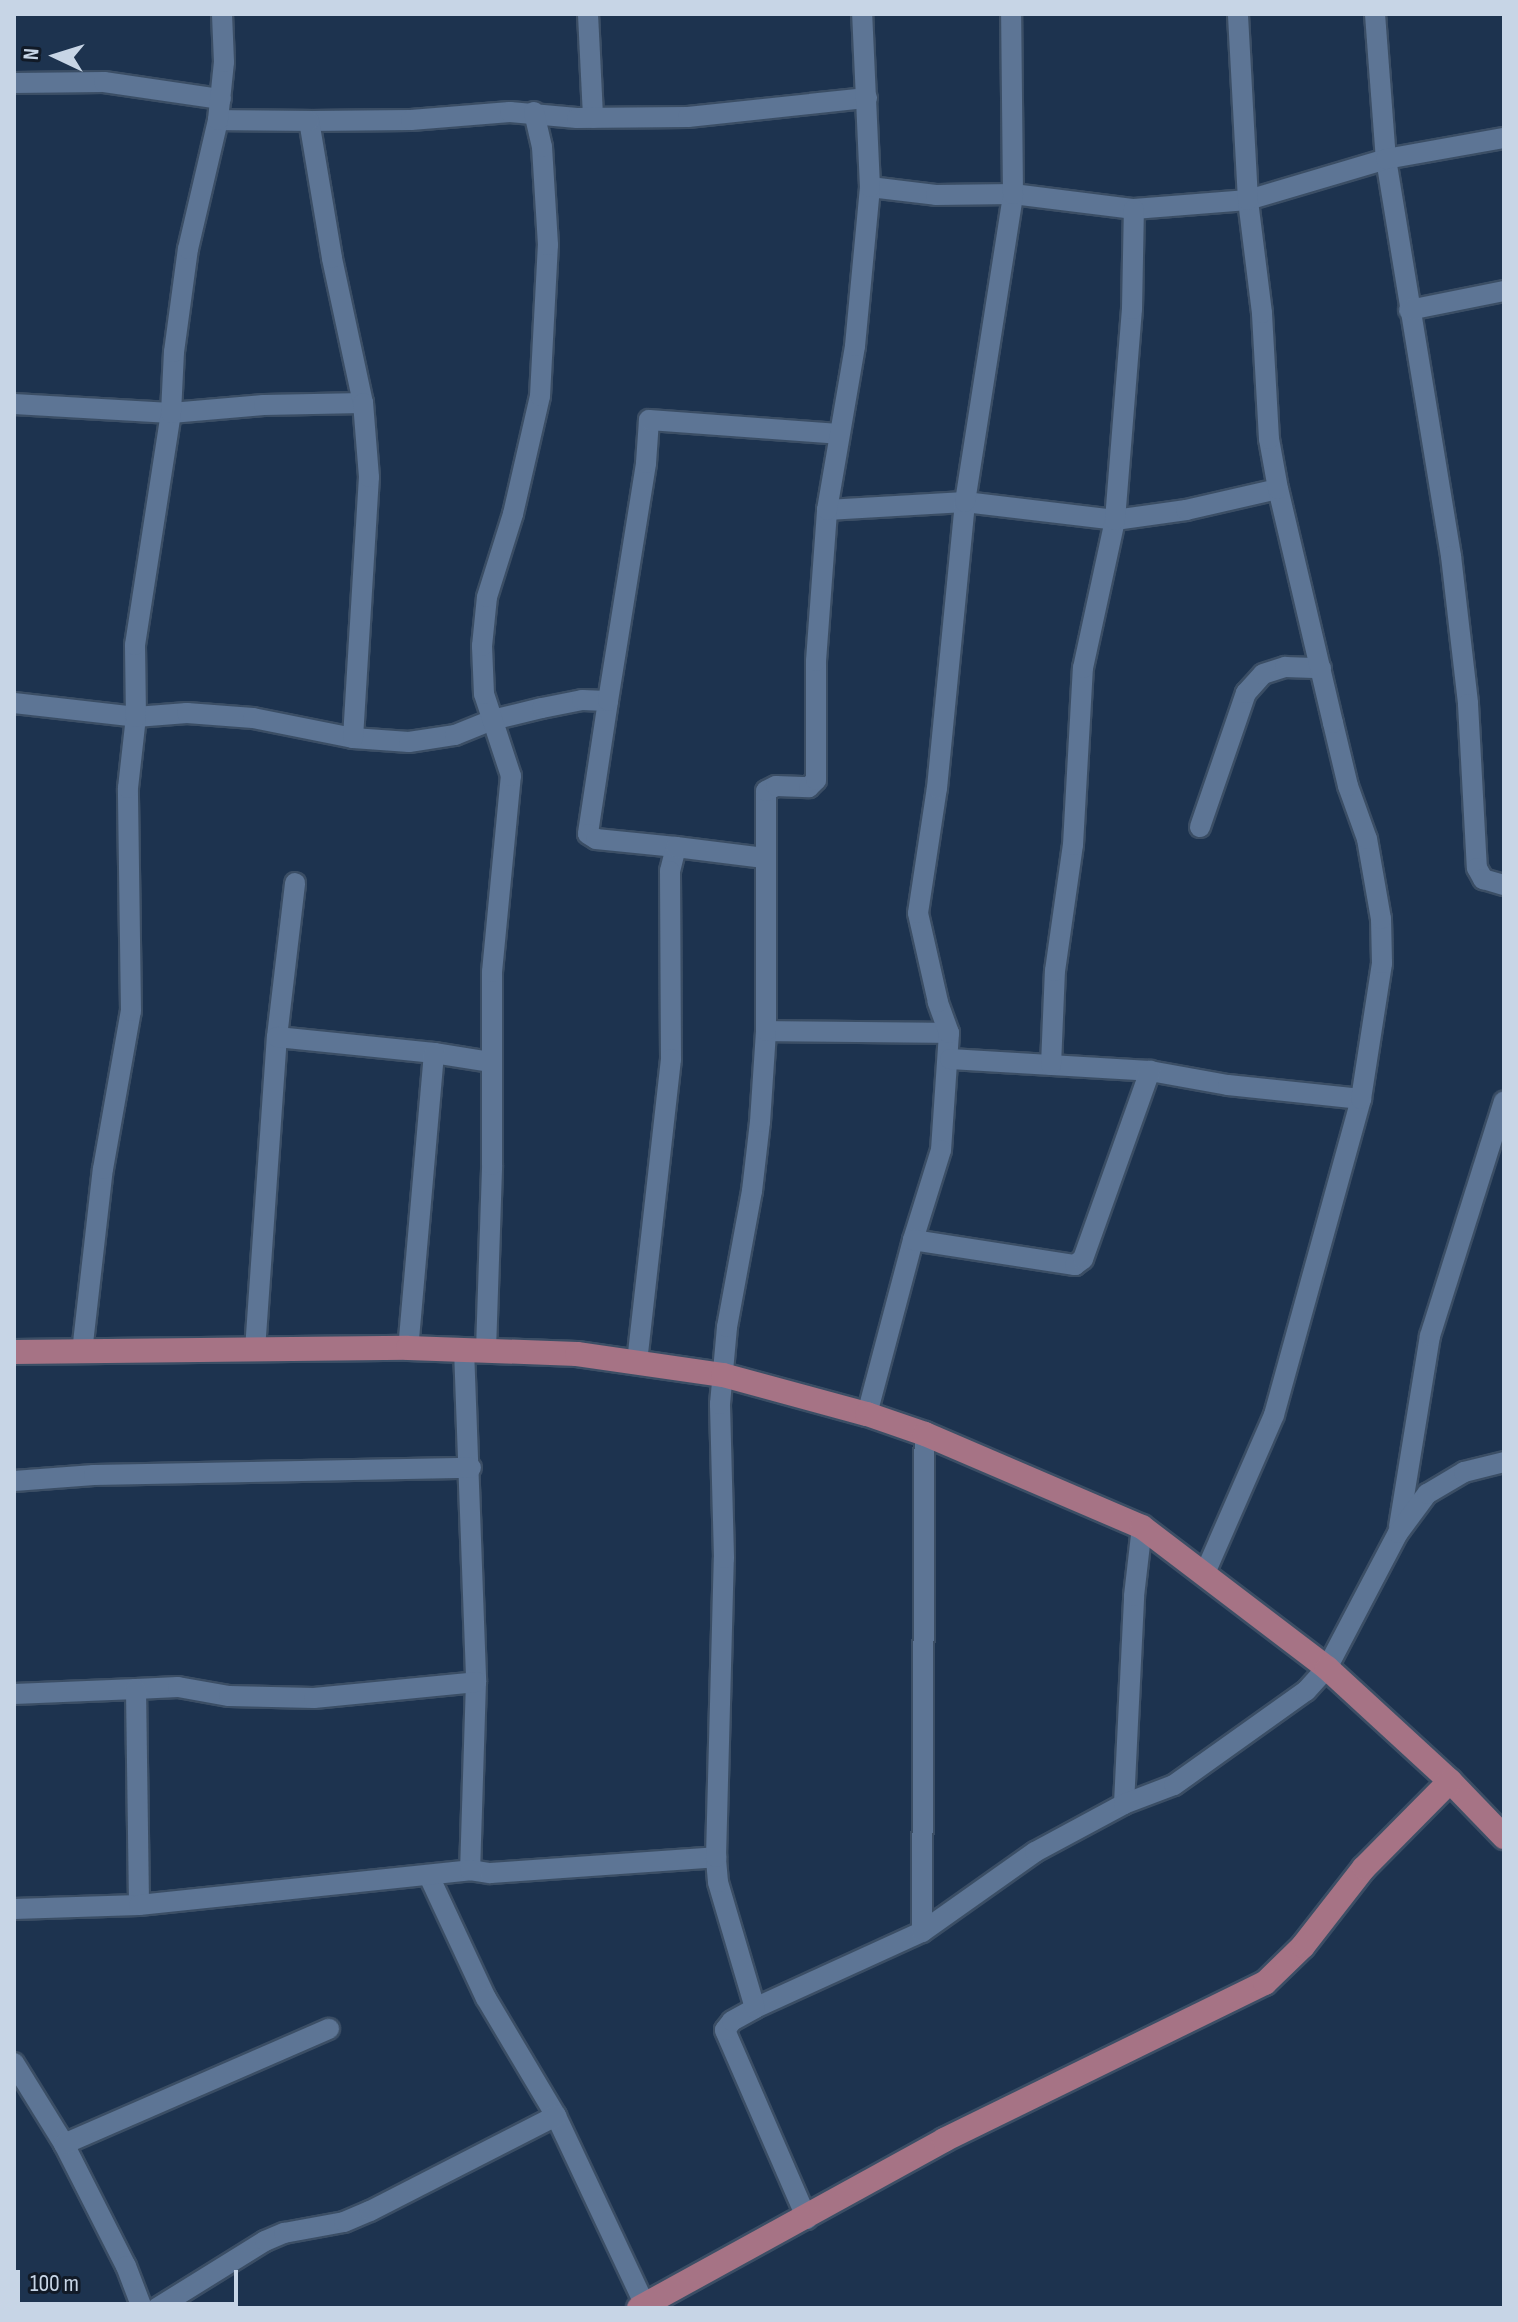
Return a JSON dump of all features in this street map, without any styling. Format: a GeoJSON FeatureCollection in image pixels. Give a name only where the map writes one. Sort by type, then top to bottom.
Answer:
{"type":"FeatureCollection","features":[{"type":"Feature","properties":{"kind":"main road"},"geometry":{"type":"LineString","coordinates":[[14,1352],[408,1348],[577,1354],[723,1375],[867,1414],[925,1434],[1142,1527],[1327,1668],[1450,1781],[1504,1837]]}},
{"type":"Feature","properties":{"kind":"main road"},"geometry":{"type":"LineString","coordinates":[[642,2307],[807,2219],[944,2140],[1184,2025],[1275,1977],[1364,1868],[1450,1781]]}},
{"type":"Feature","properties":{"kind":"street"},"geometry":{"type":"LineString","coordinates":[[82,1352],[103,1169],[131,1011],[128,788],[136,717],[135,645],[171,413],[174,352],[188,249],[221,99],[224,62],[222,14]]}},
{"type":"Feature","properties":{"kind":"street"},"geometry":{"type":"LineString","coordinates":[[588,14],[593,118]]}},
{"type":"Feature","properties":{"kind":"street"},"geometry":{"type":"LineString","coordinates":[[755,2008],[718,1882],[716,1857],[724,1558],[723,1375],[727,1327],[752,1191],[766,1031],[766,791],[776,786],[809,787],[816,780],[816,661],[827,510],[855,346],[870,187],[862,14]]}},
{"type":"Feature","properties":{"kind":"street"},"geometry":{"type":"LineString","coordinates":[[867,1414],[913,1240],[941,1150],[950,1059],[949,1033],[938,1002],[918,913],[937,788],[965,502],[1013,194],[1011,14]]}},
{"type":"Feature","properties":{"kind":"street"},"geometry":{"type":"LineString","coordinates":[[1205,1573],[1274,1415],[1361,1099],[1382,963],[1381,919],[1367,839],[1348,786],[1269,439],[1262,313],[1248,200],[1238,14]]}},
{"type":"Feature","properties":{"kind":"street"},"geometry":{"type":"LineString","coordinates":[[1375,14],[1386,159],[1451,556],[1468,704],[1477,868],[1483,879],[1504,885]]}},
{"type":"Feature","properties":{"kind":"street"},"geometry":{"type":"LineString","coordinates":[[14,83],[104,82],[221,99]]}},
{"type":"Feature","properties":{"kind":"street"},"geometry":{"type":"LineString","coordinates":[[218,120],[309,121],[534,112],[593,118],[688,117],[867,98]]}},
{"type":"Feature","properties":{"kind":"street"},"geometry":{"type":"LineString","coordinates":[[470,1870],[476,1682],[471,1468],[475,1350],[492,1165],[492,972],[511,776],[484,694],[485,613],[513,514],[540,396],[548,245],[542,147],[534,112]]}},
{"type":"Feature","properties":{"kind":"street"},"geometry":{"type":"LineString","coordinates":[[309,121],[329,246],[363,403],[369,477],[353,738]]}},
{"type":"Feature","properties":{"kind":"street"},"geometry":{"type":"LineString","coordinates":[[870,187],[936,195],[1013,194],[1134,209],[1248,200],[1386,159],[1504,138]]}},
{"type":"Feature","properties":{"kind":"street"},"geometry":{"type":"LineString","coordinates":[[1051,1065],[1055,971],[1073,845],[1083,668],[1115,520],[1132,309],[1134,209]]}},
{"type":"Feature","properties":{"kind":"street"},"geometry":{"type":"LineString","coordinates":[[1409,310],[1504,291]]}},
{"type":"Feature","properties":{"kind":"street"},"geometry":{"type":"LineString","coordinates":[[14,404],[171,413],[264,405],[363,403]]}},
{"type":"Feature","properties":{"kind":"street"},"geometry":{"type":"LineString","coordinates":[[764,858],[596,839],[588,834],[586,825],[646,463],[649,420],[838,434]]}},
{"type":"Feature","properties":{"kind":"street"},"geometry":{"type":"LineString","coordinates":[[827,510],[965,502],[1115,520],[1186,510],[1278,489]]}},
{"type":"Feature","properties":{"kind":"street"},"geometry":{"type":"LineString","coordinates":[[1200,827],[1246,693],[1263,674],[1285,667],[1321,668]]}},
{"type":"Feature","properties":{"kind":"street"},"geometry":{"type":"LineString","coordinates":[[14,703],[136,717],[187,713],[253,718],[353,738],[409,742],[434,739],[492,720],[582,700],[608,701]]}},
{"type":"Feature","properties":{"kind":"street"},"geometry":{"type":"LineString","coordinates":[[637,1362],[671,1059],[670,871],[676,847]]}},
{"type":"Feature","properties":{"kind":"street"},"geometry":{"type":"LineString","coordinates":[[255,1350],[277,1037],[295,883]]}},
{"type":"Feature","properties":{"kind":"street"},"geometry":{"type":"LineString","coordinates":[[766,1031],[949,1033]]}},
{"type":"Feature","properties":{"kind":"street"},"geometry":{"type":"LineString","coordinates":[[277,1037],[491,1062]]}},
{"type":"Feature","properties":{"kind":"street"},"geometry":{"type":"LineString","coordinates":[[408,1348],[434,1053]]}},
{"type":"Feature","properties":{"kind":"street"},"geometry":{"type":"LineString","coordinates":[[950,1059],[1150,1071],[1228,1085],[1361,1099]]}},
{"type":"Feature","properties":{"kind":"street"},"geometry":{"type":"LineString","coordinates":[[913,1240],[1075,1265],[1083,1259],[1150,1071]]}},
{"type":"Feature","properties":{"kind":"street"},"geometry":{"type":"LineString","coordinates":[[1398,1533],[1430,1336],[1504,1101]]}},
{"type":"Feature","properties":{"kind":"street"},"geometry":{"type":"LineString","coordinates":[[922,1932],[925,1434]]}},
{"type":"Feature","properties":{"kind":"street"},"geometry":{"type":"LineString","coordinates":[[807,2219],[725,2030],[732,2021],[922,1932],[997,1876],[1124,1804],[1174,1785],[1242,1740],[1306,1691],[1327,1668],[1398,1533],[1427,1494],[1464,1472],[1504,1462]]}},
{"type":"Feature","properties":{"kind":"street"},"geometry":{"type":"LineString","coordinates":[[14,1481],[94,1475],[471,1468]]}},
{"type":"Feature","properties":{"kind":"street"},"geometry":{"type":"LineString","coordinates":[[1124,1804],[1134,1596],[1142,1527]]}},
{"type":"Feature","properties":{"kind":"street"},"geometry":{"type":"LineString","coordinates":[[14,1694],[178,1687],[229,1696],[314,1698],[476,1682]]}},
{"type":"Feature","properties":{"kind":"street"},"geometry":{"type":"LineString","coordinates":[[136,1689],[139,1905]]}},
{"type":"Feature","properties":{"kind":"street"},"geometry":{"type":"LineString","coordinates":[[14,1909],[139,1905],[470,1870],[490,1873],[716,1857]]}},
{"type":"Feature","properties":{"kind":"street"},"geometry":{"type":"LineString","coordinates":[[429,1876],[486,1998],[556,2116],[642,2307]]}},
{"type":"Feature","properties":{"kind":"street"},"geometry":{"type":"LineString","coordinates":[[64,2144],[329,2029]]}},
{"type":"Feature","properties":{"kind":"street"},"geometry":{"type":"LineString","coordinates":[[14,2063],[64,2144],[126,2266],[142,2308]]}},
{"type":"Feature","properties":{"kind":"street"},"geometry":{"type":"LineString","coordinates":[[157,2308],[265,2241],[284,2233],[344,2222],[370,2211],[556,2116]]}}]}
